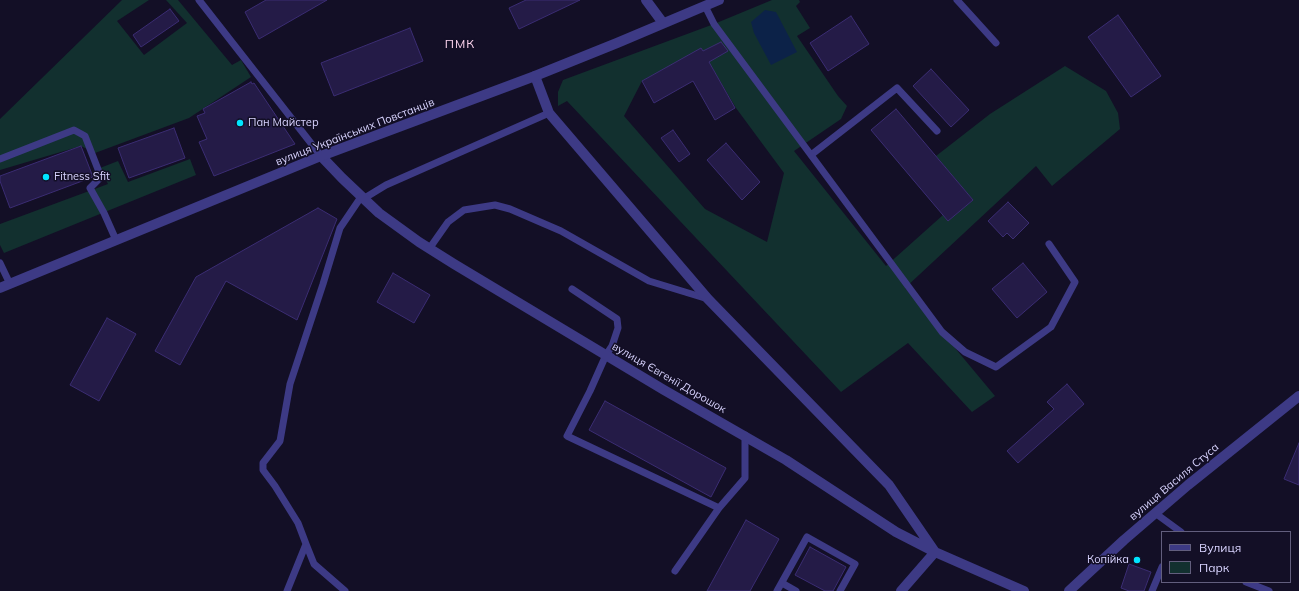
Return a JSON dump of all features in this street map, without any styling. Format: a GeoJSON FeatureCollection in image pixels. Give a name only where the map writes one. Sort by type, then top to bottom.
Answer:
{"type":"FeatureCollection","features":[{"type":"Feature","properties":{"kind":"street"},"geometry":{"type":"LineString","coordinates":[[646,0],[663,24]]}},
{"type":"Feature","properties":{"kind":"street","name":"вулиця Українських Повстанців"},"geometry":{"type":"LineString","coordinates":[[5,286],[321,156],[535,76],[719,0]]}},
{"type":"Feature","properties":{"kind":"street"},"geometry":{"type":"LineString","coordinates":[[535,76],[549,113],[708,300],[888,485],[935,552],[901,591]]}},
{"type":"Feature","properties":{"kind":"street","name":"вулиця Євгенії Дорошок"},"geometry":{"type":"LineString","coordinates":[[321,156],[362,198],[394,225],[428,248],[606,355],[806,472],[896,532],[935,552],[1024,591]]}},
{"type":"Feature","properties":{"kind":"street","name":"вулиця Василя Стуса"},"geometry":{"type":"LineString","coordinates":[[1069,591],[1188,485],[1299,396]]}},
{"type":"Feature","properties":{"kind":"lane"},"geometry":{"type":"LineString","coordinates":[[199,0],[321,156]]}},
{"type":"Feature","properties":{"kind":"lane"},"geometry":{"type":"LineString","coordinates":[[957,0],[996,43]]}},
{"type":"Feature","properties":{"kind":"lane"},"geometry":{"type":"LineString","coordinates":[[705,6],[714,24],[942,332],[965,352],[996,367],[1051,327],[1075,282],[1049,244]]}},
{"type":"Feature","properties":{"kind":"lane"},"geometry":{"type":"LineString","coordinates":[[811,155],[897,88],[937,131]]}},
{"type":"Feature","properties":{"kind":"lane"},"geometry":{"type":"LineString","coordinates":[[345,591],[314,564],[298,523],[275,486],[262,470],[263,463],[280,441],[290,384],[340,228],[362,198],[386,185],[549,113]]}},
{"type":"Feature","properties":{"kind":"lane"},"geometry":{"type":"LineString","coordinates":[[0,159],[74,130],[85,136],[101,177],[90,188],[104,213],[116,240]]}},
{"type":"Feature","properties":{"kind":"lane"},"geometry":{"type":"LineString","coordinates":[[428,248],[448,222],[464,210],[495,205],[510,208],[561,231],[649,281],[708,300]]}},
{"type":"Feature","properties":{"kind":"lane"},"geometry":{"type":"LineString","coordinates":[[0,263],[5,286]]}},
{"type":"Feature","properties":{"kind":"lane"},"geometry":{"type":"LineString","coordinates":[[572,289],[617,319],[618,328],[612,346],[606,355],[590,392],[567,436],[719,508]]}},
{"type":"Feature","properties":{"kind":"lane"},"geometry":{"type":"LineString","coordinates":[[675,571],[719,508],[745,478],[745,435]]}},
{"type":"Feature","properties":{"kind":"lane"},"geometry":{"type":"LineString","coordinates":[[1155,513],[1180,531]]}},
{"type":"Feature","properties":{"kind":"lane"},"geometry":{"type":"LineString","coordinates":[[778,591],[807,537],[855,564],[840,591]]}},
{"type":"Feature","properties":{"kind":"lane"},"geometry":{"type":"LineString","coordinates":[[287,591],[306,544]]}},
{"type":"Feature","properties":{"kind":"lane"},"geometry":{"type":"LineString","coordinates":[[1152,591],[1161,569]]}},
{"type":"Feature","properties":{"kind":"lane"},"geometry":{"type":"LineString","coordinates":[[782,583],[796,591]]}},
{"type":"Feature","properties":{"kind":"lane"},"geometry":{"type":"LineString","coordinates":[[1249,583],[1269,591]]}},
{"type":"Feature","properties":{"kind":"green space"},"geometry":{"type":"Polygon","coordinates":[[[122,0],[149,0],[117,21],[144,55],[187,23],[166,0],[178,0],[232,65],[241,60],[251,77],[189,118],[95,153],[81,146],[0,170],[0,119],[122,0]]]}},
{"type":"Feature","properties":{"kind":"green space"},"geometry":{"type":"Polygon","coordinates":[[[772,0],[799,0],[800,2],[796,6],[810,28],[797,36],[838,96],[847,106],[841,119],[794,151],[886,266],[943,215],[948,221],[973,200],[936,156],[990,114],[1065,66],[1106,91],[1118,113],[1120,129],[1052,186],[1036,166],[905,288],[995,396],[972,412],[908,343],[841,392],[567,101],[558,106],[558,92],[563,80],[714,24],[772,0]],[[701,49],[642,81],[624,116],[705,209],[767,242],[784,173],[736,108],[701,49]]]}},
{"type":"Feature","properties":{"kind":"green space"},"geometry":{"type":"Polygon","coordinates":[[[190,159],[196,175],[4,253],[0,245],[0,224],[108,184],[100,168],[118,161],[128,182],[190,159]]]}},
{"type":"Feature","properties":{"kind":"water"},"geometry":{"type":"Polygon","coordinates":[[[765,10],[776,12],[797,52],[771,65],[754,33],[751,22],[765,10]]]}},
{"type":"Feature","properties":{"kind":"building"},"geometry":{"type":"Polygon","coordinates":[[[266,0],[327,0],[259,39],[245,12],[266,0]]]}},
{"type":"Feature","properties":{"kind":"building"},"geometry":{"type":"Polygon","coordinates":[[[526,0],[580,0],[519,29],[509,8],[526,0]]]}},
{"type":"Feature","properties":{"kind":"building"},"geometry":{"type":"Polygon","coordinates":[[[170,9],[179,21],[141,47],[133,35],[170,9]]]}},
{"type":"Feature","properties":{"kind":"building"},"geometry":{"type":"Polygon","coordinates":[[[1118,15],[1161,76],[1131,97],[1088,37],[1118,15]]]}},
{"type":"Feature","properties":{"kind":"building"},"geometry":{"type":"Polygon","coordinates":[[[851,16],[869,44],[828,71],[810,43],[851,16]]]}},
{"type":"Feature","properties":{"kind":"building"},"geometry":{"type":"Polygon","coordinates":[[[410,28],[423,61],[334,96],[321,63],[410,28]]]}},
{"type":"Feature","properties":{"kind":"building"},"geometry":{"type":"Polygon","coordinates":[[[721,42],[728,51],[709,62],[735,108],[715,120],[693,81],[654,103],[642,81],[701,48],[703,51],[721,42]]]}},
{"type":"Feature","properties":{"kind":"building"},"geometry":{"type":"Polygon","coordinates":[[[931,69],[969,110],[951,127],[913,86],[931,69]]]}},
{"type":"Feature","properties":{"kind":"building","name":"Пан Майстер"},"geometry":{"type":"Polygon","coordinates":[[[251,82],[252,84],[254,83],[295,144],[214,176],[199,142],[207,139],[197,116],[205,113],[203,109],[251,82]]]}},
{"type":"Feature","properties":{"kind":"building"},"geometry":{"type":"Polygon","coordinates":[[[896,109],[973,200],[948,221],[871,130],[896,109]]]}},
{"type":"Feature","properties":{"kind":"building"},"geometry":{"type":"Polygon","coordinates":[[[174,128],[185,158],[129,178],[118,148],[174,128]]]}},
{"type":"Feature","properties":{"kind":"building"},"geometry":{"type":"Polygon","coordinates":[[[673,130],[690,154],[679,162],[661,138],[673,130]]]}},
{"type":"Feature","properties":{"kind":"building"},"geometry":{"type":"Polygon","coordinates":[[[726,143],[760,182],[742,200],[707,160],[726,143]]]}},
{"type":"Feature","properties":{"kind":"building","name":"Fitness Sfit"},"geometry":{"type":"Polygon","coordinates":[[[81,146],[93,177],[10,208],[0,181],[0,176],[81,146]]]}},
{"type":"Feature","properties":{"kind":"building"},"geometry":{"type":"Polygon","coordinates":[[[1008,202],[1029,223],[1013,239],[1007,233],[1003,237],[988,221],[1008,202]]]}},
{"type":"Feature","properties":{"kind":"building"},"geometry":{"type":"Polygon","coordinates":[[[318,208],[337,219],[297,320],[226,281],[180,365],[155,351],[196,277],[318,208]]]}},
{"type":"Feature","properties":{"kind":"building"},"geometry":{"type":"Polygon","coordinates":[[[1023,263],[1047,292],[1017,318],[992,289],[1023,263]]]}},
{"type":"Feature","properties":{"kind":"building"},"geometry":{"type":"Polygon","coordinates":[[[393,273],[430,295],[414,323],[377,302],[393,273]]]}},
{"type":"Feature","properties":{"kind":"building"},"geometry":{"type":"Polygon","coordinates":[[[107,318],[136,334],[99,401],[70,385],[107,318]]]}},
{"type":"Feature","properties":{"kind":"building"},"geometry":{"type":"Polygon","coordinates":[[[1067,384],[1084,404],[1018,463],[1007,451],[1054,409],[1047,402],[1067,384]]]}},
{"type":"Feature","properties":{"kind":"building"},"geometry":{"type":"Polygon","coordinates":[[[605,401],[726,468],[711,497],[589,430],[605,401]]]}},
{"type":"Feature","properties":{"kind":"building"},"geometry":{"type":"Polygon","coordinates":[[[1299,443],[1299,485],[1284,479],[1299,443]]]}},
{"type":"Feature","properties":{"kind":"building"},"geometry":{"type":"Polygon","coordinates":[[[746,520],[779,539],[750,591],[707,591],[746,520]]]}},
{"type":"Feature","properties":{"kind":"building"},"geometry":{"type":"Polygon","coordinates":[[[810,547],[846,567],[833,591],[825,591],[795,575],[810,547]]]}},
{"type":"Feature","properties":{"kind":"building"},"geometry":{"type":"Polygon","coordinates":[[[1129,564],[1151,572],[1144,591],[1129,591],[1121,588],[1129,564]]]}},
{"type":"Feature","properties":{"kind":"place","name":"Пан Майстер"},"geometry":{"type":"Point","coordinates":[240,123]}},
{"type":"Feature","properties":{"kind":"place","name":"Fitness Sfit"},"geometry":{"type":"Point","coordinates":[46,177]}},
{"type":"Feature","properties":{"kind":"place","name":"Копійка"},"geometry":{"type":"Point","coordinates":[1137,560]}},
{"type":"Feature","properties":{"kind":"district","name":"ПМК"},"geometry":{"type":"Point","coordinates":[460,44]}}]}
